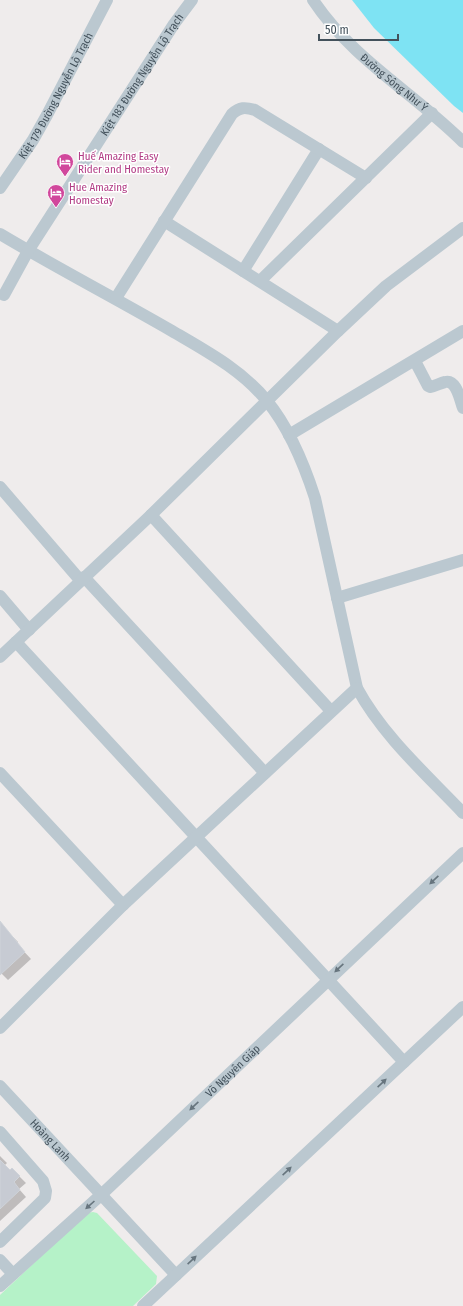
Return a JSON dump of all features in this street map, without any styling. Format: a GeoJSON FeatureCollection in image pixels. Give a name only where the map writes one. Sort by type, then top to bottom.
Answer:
{"type":"FeatureCollection","features":[{"type":"Feature","properties":{"kind":"street","name":"Kiệt 179 Đường Nguyễn Lộ Trạch"},"geometry":{"type":"LineString","coordinates":[[0,188],[44,121],[107,0]]}},
{"type":"Feature","properties":{"kind":"street","name":"Kiệt 183 Đường Nguyễn Lộ Trạch"},"geometry":{"type":"LineString","coordinates":[[4,295],[28,251],[174,24],[192,0]]}},
{"type":"Feature","properties":{"kind":"street","name":"Đường Sông Như Ý"},"geometry":{"type":"LineString","coordinates":[[313,0],[327,22],[366,61],[432,113],[463,142]]}},
{"type":"Feature","properties":{"kind":"street"},"geometry":{"type":"LineString","coordinates":[[116,298],[232,114],[238,109],[245,107],[255,110],[366,178]]}},
{"type":"Feature","properties":{"kind":"street"},"geometry":{"type":"LineString","coordinates":[[260,281],[432,113]]}},
{"type":"Feature","properties":{"kind":"street"},"geometry":{"type":"LineString","coordinates":[[243,271],[319,149]]}},
{"type":"Feature","properties":{"kind":"street"},"geometry":{"type":"LineString","coordinates":[[164,221],[338,330]]}},
{"type":"Feature","properties":{"kind":"street"},"geometry":{"type":"LineString","coordinates":[[404,1062],[196,838],[6,648],[29,630],[151,515],[268,401],[338,330],[386,286],[463,228]]}},
{"type":"Feature","properties":{"kind":"street"},"geometry":{"type":"LineString","coordinates":[[0,234],[28,251],[116,298],[212,354],[249,381],[268,401],[289,435],[305,468],[315,498],[357,688],[365,704],[391,736],[463,813]]}},
{"type":"Feature","properties":{"kind":"street"},"geometry":{"type":"LineString","coordinates":[[289,435],[463,331]]}},
{"type":"Feature","properties":{"kind":"street"},"geometry":{"type":"LineString","coordinates":[[415,361],[428,386],[430,387],[447,381],[451,382],[455,386],[463,408]]}},
{"type":"Feature","properties":{"kind":"street"},"geometry":{"type":"LineString","coordinates":[[0,486],[82,579],[265,773]]}},
{"type":"Feature","properties":{"kind":"street"},"geometry":{"type":"LineString","coordinates":[[151,515],[331,711]]}},
{"type":"Feature","properties":{"kind":"street"},"geometry":{"type":"LineString","coordinates":[[337,598],[463,560]]}},
{"type":"Feature","properties":{"kind":"street"},"geometry":{"type":"LineString","coordinates":[[0,596],[29,630]]}},
{"type":"Feature","properties":{"kind":"street"},"geometry":{"type":"LineString","coordinates":[[0,1028],[123,905],[357,688]]}},
{"type":"Feature","properties":{"kind":"street"},"geometry":{"type":"LineString","coordinates":[[0,773],[123,905]]}},
{"type":"Feature","properties":{"kind":"street","name":"Võ Nguyên Giáp"},"geometry":{"type":"LineString","coordinates":[[0,1286],[102,1194],[463,853]]}},
{"type":"Feature","properties":{"kind":"street"},"geometry":{"type":"LineString","coordinates":[[143,1306],[463,1007]]}},
{"type":"Feature","properties":{"kind":"street","name":"Hoàng Lanh"},"geometry":{"type":"LineString","coordinates":[[0,1086],[176,1275]]}},
{"type":"Feature","properties":{"kind":"street"},"geometry":{"type":"LineString","coordinates":[[0,1132],[43,1181],[46,1191],[45,1198],[0,1242]]}},
{"type":"Feature","properties":{"kind":"street"},"geometry":{"type":"LineString","coordinates":[[0,1260],[13,1274]]}},
{"type":"Feature","properties":{"kind":"green space"},"geometry":{"type":"Polygon","coordinates":[[[87,1213],[97,1213],[157,1276],[156,1284],[133,1306],[0,1306],[0,1295],[87,1213]]]}},
{"type":"Feature","properties":{"kind":"water"},"geometry":{"type":"Polygon","coordinates":[[[352,0],[463,0],[463,113],[374,28],[352,0]]]}},
{"type":"Feature","properties":{"kind":"building"},"geometry":{"type":"Polygon","coordinates":[[[0,921],[25,952],[0,975],[0,921]]]}},
{"type":"Feature","properties":{"kind":"building"},"geometry":{"type":"Polygon","coordinates":[[[0,1160],[10,1170],[12,1168],[20,1176],[14,1182],[20,1190],[0,1209],[0,1160]]]}},
{"type":"Feature","properties":{"kind":"place","name":"Huế Amazing Easy Rider and Homestay"},"geometry":{"type":"Point","coordinates":[65,177]}},
{"type":"Feature","properties":{"kind":"place","name":"Hue Amazing Homestay"},"geometry":{"type":"Point","coordinates":[56,208]}}]}
